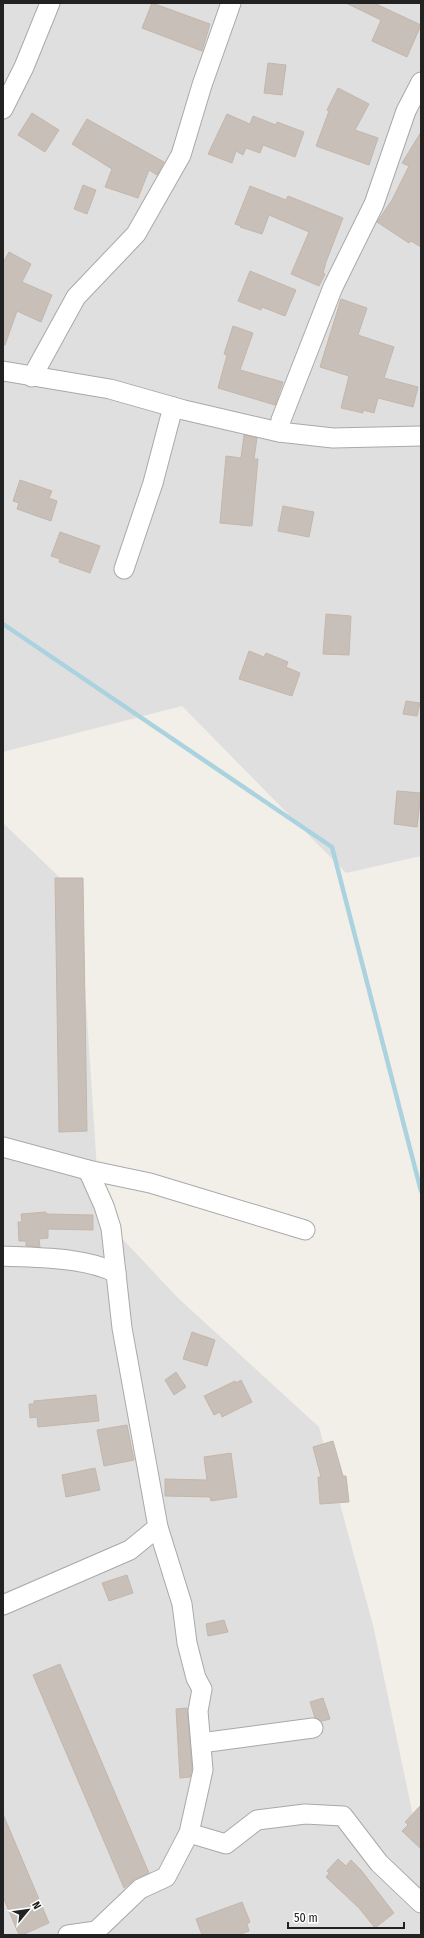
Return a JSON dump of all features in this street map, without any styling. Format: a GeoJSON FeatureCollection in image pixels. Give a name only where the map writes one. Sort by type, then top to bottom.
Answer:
{"type":"FeatureCollection","features":[{"type":"Feature","properties":{"kind":"street"},"geometry":{"type":"LineString","coordinates":[[3,109],[24,67],[50,3]]}},
{"type":"Feature","properties":{"kind":"street"},"geometry":{"type":"LineString","coordinates":[[32,377],[76,297],[136,234],[181,156],[202,85],[231,3]]}},
{"type":"Feature","properties":{"kind":"street"},"geometry":{"type":"LineString","coordinates":[[279,432],[286,407],[333,287],[374,204],[406,111],[421,84]]}},
{"type":"Feature","properties":{"kind":"street"},"geometry":{"type":"LineString","coordinates":[[3,371],[110,389],[279,432],[333,438],[421,436]]}},
{"type":"Feature","properties":{"kind":"street"},"geometry":{"type":"LineString","coordinates":[[124,569],[153,483],[173,406]]}},
{"type":"Feature","properties":{"kind":"street"},"geometry":{"type":"LineString","coordinates":[[3,1147],[88,1170],[150,1183],[305,1230]]}},
{"type":"Feature","properties":{"kind":"street"},"geometry":{"type":"LineString","coordinates":[[68,1935],[96,1931],[140,1889],[166,1877],[189,1832],[203,1770],[198,1711],[202,1689],[196,1678],[188,1643],[182,1604],[158,1527],[122,1328],[111,1228],[104,1206],[88,1170]]}},
{"type":"Feature","properties":{"kind":"street"},"geometry":{"type":"LineString","coordinates":[[3,1256],[61,1260],[104,1267],[116,1273]]}},
{"type":"Feature","properties":{"kind":"street"},"geometry":{"type":"LineString","coordinates":[[3,1605],[130,1550],[158,1527]]}},
{"type":"Feature","properties":{"kind":"street"},"geometry":{"type":"LineString","coordinates":[[200,1743],[313,1728]]}},
{"type":"Feature","properties":{"kind":"street"},"geometry":{"type":"LineString","coordinates":[[189,1832],[226,1844],[257,1820],[305,1814],[343,1816],[379,1863],[421,1903]]}},
{"type":"Feature","properties":{"kind":"shaded area"},"geometry":{"type":"Polygon","coordinates":[[[3,3],[421,3],[421,856],[346,873],[182,706],[3,752],[3,3]]]}},
{"type":"Feature","properties":{"kind":"shaded area"},"geometry":{"type":"Polygon","coordinates":[[[3,823],[79,896],[100,1215],[178,1298],[319,1427],[373,1625],[421,1854],[421,1935],[3,1935],[3,823]]]}},
{"type":"Feature","properties":{"kind":"building"},"geometry":{"type":"Polygon","coordinates":[[[152,3],[210,24],[202,51],[142,28],[152,3]]]}},
{"type":"Feature","properties":{"kind":"building"},"geometry":{"type":"Polygon","coordinates":[[[346,3],[374,3],[421,25],[407,57],[372,41],[381,20],[346,3]]]}},
{"type":"Feature","properties":{"kind":"building"},"geometry":{"type":"Polygon","coordinates":[[[268,63],[286,65],[282,95],[264,93],[268,63]]]}},
{"type":"Feature","properties":{"kind":"building"},"geometry":{"type":"Polygon","coordinates":[[[338,88],[369,104],[355,130],[378,138],[369,165],[316,146],[329,111],[327,110],[338,88]]]}},
{"type":"Feature","properties":{"kind":"building"},"geometry":{"type":"Polygon","coordinates":[[[32,113],[59,130],[45,152],[18,135],[32,113]]]}},
{"type":"Feature","properties":{"kind":"building"},"geometry":{"type":"Polygon","coordinates":[[[227,114],[250,124],[253,116],[276,125],[277,122],[304,132],[295,157],[263,145],[260,153],[246,148],[243,155],[236,151],[232,163],[208,154],[227,114]]]}},
{"type":"Feature","properties":{"kind":"building"},"geometry":{"type":"Polygon","coordinates":[[[87,119],[164,162],[157,175],[149,170],[138,198],[105,187],[112,169],[72,144],[87,119]]]}},
{"type":"Feature","properties":{"kind":"building"},"geometry":{"type":"Polygon","coordinates":[[[421,132],[421,247],[411,241],[409,243],[377,222],[392,200],[409,166],[402,163],[421,132]]]}},
{"type":"Feature","properties":{"kind":"building"},"geometry":{"type":"Polygon","coordinates":[[[83,185],[96,190],[87,214],[74,209],[83,185]]]}},
{"type":"Feature","properties":{"kind":"building"},"geometry":{"type":"Polygon","coordinates":[[[250,186],[286,200],[288,196],[343,218],[326,262],[323,273],[325,274],[319,286],[291,274],[309,232],[269,215],[262,234],[235,224],[250,186]]]}},
{"type":"Feature","properties":{"kind":"building"},"geometry":{"type":"Polygon","coordinates":[[[9,252],[31,264],[22,282],[52,295],[41,322],[17,311],[5,345],[3,345],[3,263],[9,252]]]}},
{"type":"Feature","properties":{"kind":"building"},"geometry":{"type":"Polygon","coordinates":[[[250,271],[296,290],[285,316],[262,307],[261,310],[238,301],[250,271]]]}},
{"type":"Feature","properties":{"kind":"building"},"geometry":{"type":"Polygon","coordinates":[[[341,299],[367,308],[358,335],[394,347],[384,378],[418,387],[413,407],[378,398],[374,413],[363,410],[363,413],[341,408],[349,376],[320,367],[341,299]]]}},
{"type":"Feature","properties":{"kind":"building"},"geometry":{"type":"Polygon","coordinates":[[[233,326],[253,333],[240,370],[283,382],[275,405],[218,388],[227,355],[224,354],[233,326]]]}},
{"type":"Feature","properties":{"kind":"building"},"geometry":{"type":"Polygon","coordinates":[[[244,435],[257,438],[254,459],[258,459],[252,526],[220,523],[226,456],[241,458],[244,435]]]}},
{"type":"Feature","properties":{"kind":"building"},"geometry":{"type":"Polygon","coordinates":[[[20,480],[52,491],[49,498],[57,501],[51,521],[17,509],[19,503],[13,501],[20,480]]]}},
{"type":"Feature","properties":{"kind":"building"},"geometry":{"type":"Polygon","coordinates":[[[283,506],[314,512],[309,537],[278,531],[283,506]]]}},
{"type":"Feature","properties":{"kind":"building"},"geometry":{"type":"Polygon","coordinates":[[[60,532],[100,546],[90,573],[59,562],[60,559],[51,556],[60,532]]]}},
{"type":"Feature","properties":{"kind":"building"},"geometry":{"type":"Polygon","coordinates":[[[326,614],[351,616],[349,655],[323,654],[326,614]]]}},
{"type":"Feature","properties":{"kind":"building"},"geometry":{"type":"Polygon","coordinates":[[[249,651],[264,657],[266,653],[288,662],[286,667],[300,673],[292,696],[239,679],[249,651]]]}},
{"type":"Feature","properties":{"kind":"building"},"geometry":{"type":"Polygon","coordinates":[[[406,701],[420,703],[417,716],[403,714],[406,701]]]}},
{"type":"Feature","properties":{"kind":"building"},"geometry":{"type":"Polygon","coordinates":[[[397,791],[421,793],[417,827],[394,824],[397,791]]]}},
{"type":"Feature","properties":{"kind":"building"},"geometry":{"type":"Polygon","coordinates":[[[55,878],[83,878],[87,1131],[59,1132],[55,878]]]}},
{"type":"Feature","properties":{"kind":"building"},"geometry":{"type":"Polygon","coordinates":[[[46,1212],[46,1214],[93,1215],[93,1230],[48,1229],[48,1238],[39,1239],[40,1247],[26,1246],[26,1241],[19,1241],[18,1222],[22,1222],[21,1214],[46,1212]]]}},
{"type":"Feature","properties":{"kind":"building"},"geometry":{"type":"Polygon","coordinates":[[[192,1332],[215,1340],[207,1366],[183,1359],[192,1332]]]}},
{"type":"Feature","properties":{"kind":"building"},"geometry":{"type":"Polygon","coordinates":[[[176,1372],[186,1387],[174,1395],[165,1380],[176,1372]]]}},
{"type":"Feature","properties":{"kind":"building"},"geometry":{"type":"Polygon","coordinates":[[[241,1380],[252,1402],[222,1417],[220,1412],[214,1415],[204,1396],[235,1381],[236,1383],[241,1380]]]}},
{"type":"Feature","properties":{"kind":"building"},"geometry":{"type":"Polygon","coordinates":[[[96,1395],[99,1421],[38,1427],[37,1417],[30,1418],[29,1404],[34,1404],[34,1401],[96,1395]]]}},
{"type":"Feature","properties":{"kind":"building"},"geometry":{"type":"Polygon","coordinates":[[[127,1425],[134,1460],[104,1466],[97,1430],[127,1425]]]}},
{"type":"Feature","properties":{"kind":"building"},"geometry":{"type":"Polygon","coordinates":[[[333,1441],[343,1476],[346,1476],[349,1502],[320,1504],[318,1477],[321,1477],[313,1447],[333,1441]]]}},
{"type":"Feature","properties":{"kind":"building"},"geometry":{"type":"Polygon","coordinates":[[[231,1453],[237,1497],[211,1501],[210,1497],[165,1496],[165,1479],[207,1480],[204,1457],[231,1453]]]}},
{"type":"Feature","properties":{"kind":"building"},"geometry":{"type":"Polygon","coordinates":[[[95,1468],[100,1490],[66,1497],[62,1475],[95,1468]]]}},
{"type":"Feature","properties":{"kind":"building"},"geometry":{"type":"Polygon","coordinates":[[[127,1575],[133,1593],[109,1601],[102,1583],[127,1575]]]}},
{"type":"Feature","properties":{"kind":"building"},"geometry":{"type":"Polygon","coordinates":[[[224,1620],[228,1632],[208,1636],[206,1624],[224,1620]]]}},
{"type":"Feature","properties":{"kind":"building"},"geometry":{"type":"Polygon","coordinates":[[[60,1664],[149,1873],[135,1879],[124,1888],[33,1675],[60,1664]]]}},
{"type":"Feature","properties":{"kind":"building"},"geometry":{"type":"Polygon","coordinates":[[[323,1698],[330,1719],[322,1721],[315,1718],[310,1702],[323,1698]]]}},
{"type":"Feature","properties":{"kind":"building"},"geometry":{"type":"Polygon","coordinates":[[[187,1708],[192,1769],[190,1777],[180,1778],[176,1709],[187,1708]]]}},
{"type":"Feature","properties":{"kind":"building"},"geometry":{"type":"Polygon","coordinates":[[[421,1805],[421,1849],[402,1831],[408,1825],[405,1822],[421,1805]]]}},
{"type":"Feature","properties":{"kind":"building"},"geometry":{"type":"Polygon","coordinates":[[[3,1814],[49,1923],[22,1935],[19,1935],[3,1897],[3,1814]]]}},
{"type":"Feature","properties":{"kind":"building"},"geometry":{"type":"Polygon","coordinates":[[[338,1859],[346,1866],[351,1860],[361,1870],[394,1913],[375,1928],[359,1908],[326,1877],[329,1873],[327,1871],[338,1859]]]}},
{"type":"Feature","properties":{"kind":"building"},"geometry":{"type":"Polygon","coordinates":[[[242,1902],[250,1922],[247,1924],[249,1931],[238,1935],[202,1935],[196,1919],[242,1902]]]}},
{"type":"Feature","properties":{"kind":"waterway"},"geometry":{"type":"LineString","coordinates":[[3,624],[332,847],[421,1191]]}}]}
